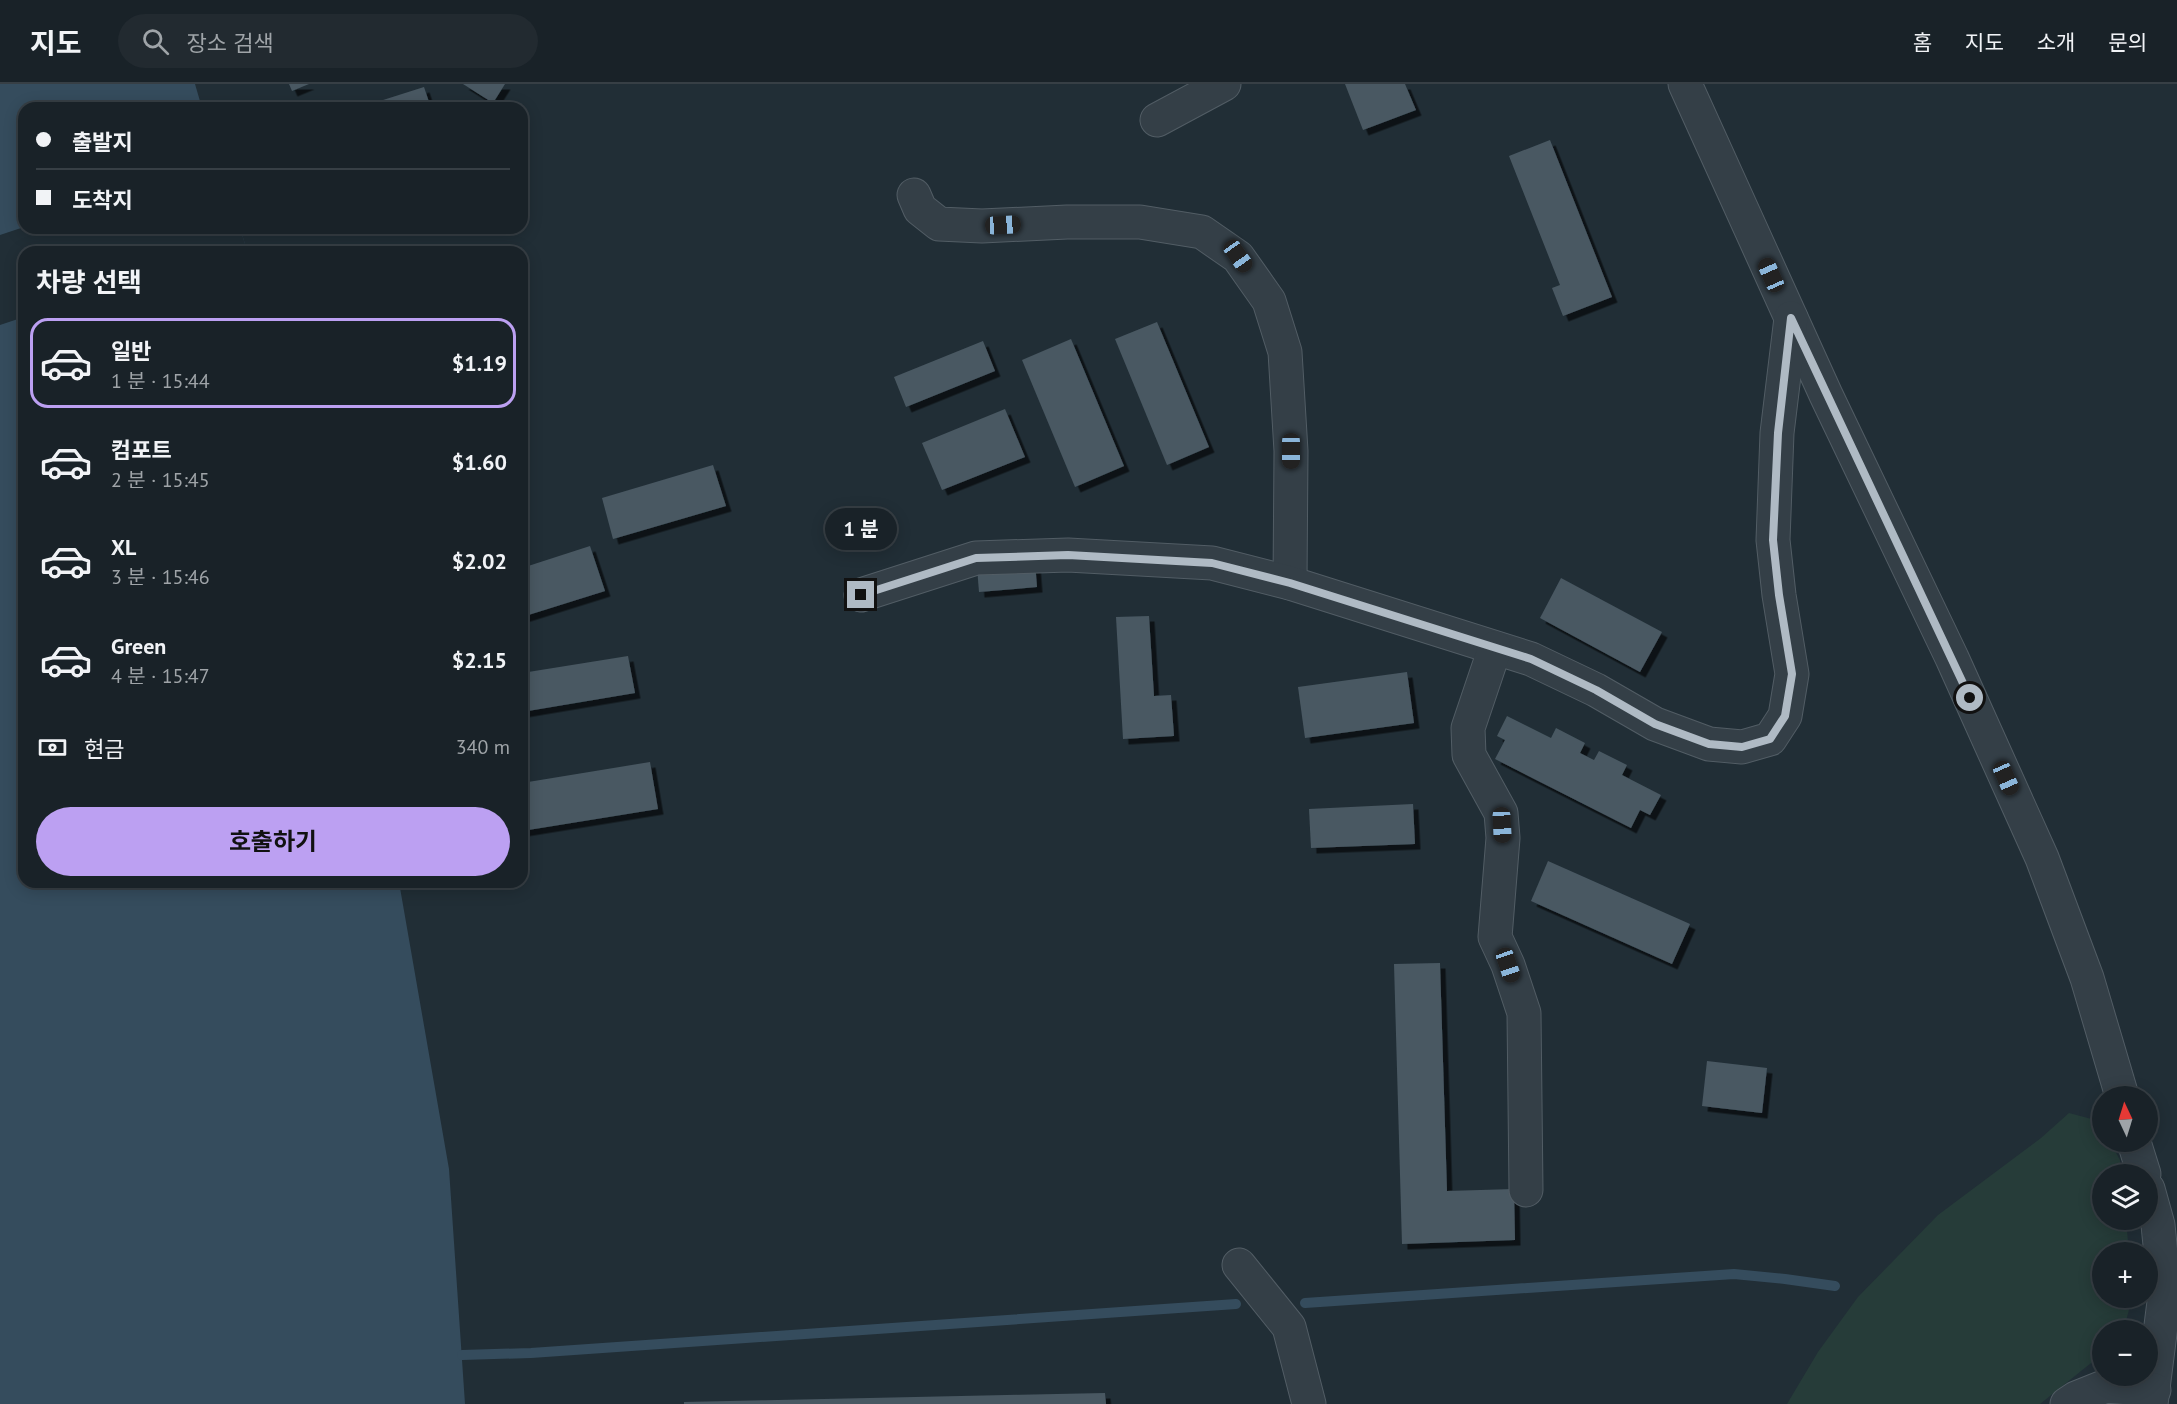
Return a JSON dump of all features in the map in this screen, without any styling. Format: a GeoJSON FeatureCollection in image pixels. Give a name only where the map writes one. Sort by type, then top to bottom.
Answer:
{"type":"FeatureCollection","features":[{"type":"Feature","properties":{"kind":"street"},"geometry":{"type":"LineString","coordinates":[[1157,120],[1224,84]]}},
{"type":"Feature","properties":{"kind":"street"},"geometry":{"type":"LineString","coordinates":[[1685,84],[1831,406],[1952,658],[2042,858],[2087,978],[2119,1086]]}},
{"type":"Feature","properties":{"kind":"street"},"geometry":{"type":"LineString","coordinates":[[914,195],[920,209],[939,224],[982,226],[1067,222],[1140,222],[1202,232],[1238,256],[1269,301],[1285,352],[1291,451],[1290,583]]}},
{"type":"Feature","properties":{"kind":"street"},"geometry":{"type":"LineString","coordinates":[[861,595],[976,558],[1068,555],[1212,563],[1290,583],[1531,659],[1596,690],[1655,724],[1709,744],[1742,747],[1770,739],[1785,716],[1792,674],[1773,540],[1778,433],[1791,318]]}},
{"type":"Feature","properties":{"kind":"street"},"geometry":{"type":"LineString","coordinates":[[1495,648],[1468,728],[1469,755],[1501,813],[1503,838],[1495,938],[1508,965],[1524,1014],[1526,1190]]}},
{"type":"Feature","properties":{"kind":"street"},"geometry":{"type":"LineString","coordinates":[[2067,1404],[2106,1386],[2155,1399],[2165,1294],[2158,1225]]}},
{"type":"Feature","properties":{"kind":"street"},"geometry":{"type":"LineString","coordinates":[[1239,1265],[1289,1327],[1309,1404]]}},
{"type":"Feature","properties":{"kind":"green space"},"geometry":{"type":"Polygon","coordinates":[[[2069,1113],[2092,1119],[2092,1152],[2116,1152],[2120,1160],[2121,1164],[2092,1164],[2092,1230],[2127,1230],[2128,1242],[2092,1242],[2092,1308],[2129,1308],[2126,1320],[2092,1320],[2092,1362],[2040,1404],[1787,1404],[1818,1352],[1858,1297],[1938,1215],[2041,1138],[2069,1113]]]}},
{"type":"Feature","properties":{"kind":"water"},"geometry":{"type":"Polygon","coordinates":[[[0,84],[195,84],[200,102],[18,102],[18,234],[242,234],[245,244],[239,246],[18,246],[18,888],[400,888],[449,1169],[465,1404],[0,1404],[0,84]]]}},
{"type":"Feature","properties":{"kind":"pier"},"geometry":{"type":"Polygon","coordinates":[[[18,229],[18,234],[242,234],[245,244],[239,246],[18,246],[18,319],[0,325],[0,235],[18,229]]]}},
{"type":"Feature","properties":{"kind":"building"},"geometry":{"type":"Polygon","coordinates":[[[289,84],[309,84],[292,91],[289,84]]]}},
{"type":"Feature","properties":{"kind":"building"},"geometry":{"type":"Polygon","coordinates":[[[463,84],[505,84],[491,102],[463,84]]]}},
{"type":"Feature","properties":{"kind":"building"},"geometry":{"type":"Polygon","coordinates":[[[1345,84],[1405,84],[1416,110],[1363,130],[1345,84]]]}},
{"type":"Feature","properties":{"kind":"building"},"geometry":{"type":"Polygon","coordinates":[[[424,87],[429,102],[377,102],[424,87]]]}},
{"type":"Feature","properties":{"kind":"building"},"geometry":{"type":"Polygon","coordinates":[[[1550,140],[1612,297],[1563,316],[1552,288],[1560,285],[1509,156],[1550,140]]]}},
{"type":"Feature","properties":{"kind":"building"},"geometry":{"type":"Polygon","coordinates":[[[1157,322],[1209,447],[1167,465],[1115,339],[1157,322]]]}},
{"type":"Feature","properties":{"kind":"building"},"geometry":{"type":"Polygon","coordinates":[[[1071,339],[1124,466],[1075,487],[1022,360],[1071,339]]]}},
{"type":"Feature","properties":{"kind":"building"},"geometry":{"type":"Polygon","coordinates":[[[983,341],[995,371],[906,407],[894,377],[983,341]]]}},
{"type":"Feature","properties":{"kind":"building"},"geometry":{"type":"Polygon","coordinates":[[[1005,409],[1025,457],[942,490],[922,443],[1005,409]]]}},
{"type":"Feature","properties":{"kind":"building"},"geometry":{"type":"Polygon","coordinates":[[[713,465],[726,506],[613,539],[602,498],[713,465]]]}},
{"type":"Feature","properties":{"kind":"building"},"geometry":{"type":"Polygon","coordinates":[[[590,546],[605,591],[528,615],[528,566],[590,546]]]}},
{"type":"Feature","properties":{"kind":"building"},"geometry":{"type":"Polygon","coordinates":[[[1035,562],[1037,587],[979,592],[977,567],[1035,562]]]}},
{"type":"Feature","properties":{"kind":"building"},"geometry":{"type":"Polygon","coordinates":[[[1561,578],[1662,632],[1640,672],[1540,618],[1561,578]]]}},
{"type":"Feature","properties":{"kind":"building"},"geometry":{"type":"Polygon","coordinates":[[[1149,616],[1154,696],[1171,695],[1174,736],[1123,739],[1116,617],[1149,616]]]}},
{"type":"Feature","properties":{"kind":"building"},"geometry":{"type":"Polygon","coordinates":[[[628,656],[635,693],[528,711],[528,672],[628,656]]]}},
{"type":"Feature","properties":{"kind":"building"},"geometry":{"type":"Polygon","coordinates":[[[1407,672],[1414,723],[1305,738],[1298,687],[1407,672]]]}},
{"type":"Feature","properties":{"kind":"building"},"geometry":{"type":"Polygon","coordinates":[[[1507,716],[1551,738],[1556,728],[1585,743],[1580,753],[1594,760],[1599,751],[1627,765],[1622,775],[1661,795],[1650,815],[1640,810],[1631,828],[1495,759],[1505,740],[1497,736],[1507,716]]]}},
{"type":"Feature","properties":{"kind":"building"},"geometry":{"type":"Polygon","coordinates":[[[650,762],[658,809],[528,830],[528,782],[650,762]]]}},
{"type":"Feature","properties":{"kind":"building"},"geometry":{"type":"Polygon","coordinates":[[[1413,804],[1415,844],[1311,848],[1309,809],[1413,804]]]}},
{"type":"Feature","properties":{"kind":"building"},"geometry":{"type":"Polygon","coordinates":[[[1548,861],[1690,924],[1672,964],[1531,901],[1548,861]]]}},
{"type":"Feature","properties":{"kind":"building"},"geometry":{"type":"Polygon","coordinates":[[[1440,963],[1447,1191],[1514,1189],[1515,1240],[1402,1244],[1394,964],[1440,963]]]}},
{"type":"Feature","properties":{"kind":"building"},"geometry":{"type":"Polygon","coordinates":[[[1707,1061],[1767,1068],[1762,1113],[1702,1106],[1707,1061]]]}},
{"type":"Feature","properties":{"kind":"building"},"geometry":{"type":"Polygon","coordinates":[[[1105,1393],[1106,1404],[684,1404],[684,1402],[1105,1393]]]}},
{"type":"Feature","properties":{"kind":"waterway"},"geometry":{"type":"LineString","coordinates":[[1305,1303],[1734,1274],[1835,1286]]}},
{"type":"Feature","properties":{"kind":"waterway"},"geometry":{"type":"LineString","coordinates":[[462,1355],[531,1353],[1236,1304]]}},
{"type":"Feature","properties":{"kind":"route"},"geometry":{"type":"LineString","coordinates":[[861,595],[976,558],[1068,555],[1212,563],[1290,583],[1531,659],[1596,690],[1655,724],[1709,744],[1742,747],[1770,739],[1785,716],[1792,674],[1773,540],[1778,433],[1791,318],[1970,698]]}}]}
